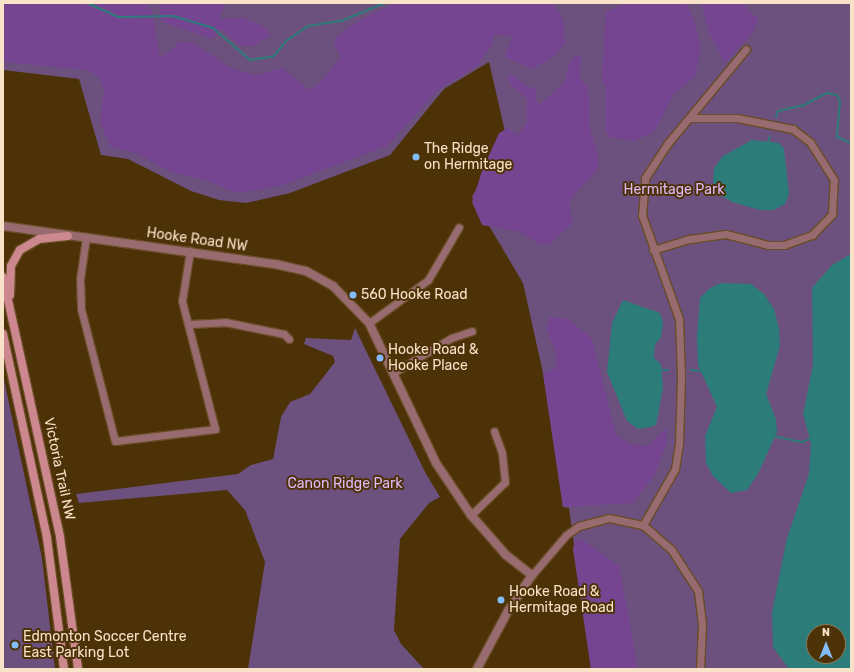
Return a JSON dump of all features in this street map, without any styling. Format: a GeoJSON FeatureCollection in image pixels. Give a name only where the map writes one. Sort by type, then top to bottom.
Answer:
{"type":"FeatureCollection","features":[{"type":"Feature","properties":{"kind":"main road"},"geometry":{"type":"LineString","coordinates":[[10,306],[12,266],[20,250],[39,239],[68,236]]}},
{"type":"Feature","properties":{"kind":"main road","name":"Victoria Trail NW"},"geometry":{"type":"LineString","coordinates":[[3,277],[60,537],[78,669]]}},
{"type":"Feature","properties":{"kind":"main road","name":"Victoria Trail NW"},"geometry":{"type":"LineString","coordinates":[[3,334],[47,538],[63,655],[63,669]]}},
{"type":"Feature","properties":{"kind":"main road"},"geometry":{"type":"LineString","coordinates":[[47,538],[60,537]]}},
{"type":"Feature","properties":{"kind":"street"},"geometry":{"type":"LineString","coordinates":[[643,525],[675,468],[681,419],[679,319],[653,250],[642,215],[645,178],[668,143],[691,118],[746,49]]}},
{"type":"Feature","properties":{"kind":"street"},"geometry":{"type":"LineString","coordinates":[[653,250],[690,239],[726,234],[768,245],[784,245],[812,235],[832,214],[834,180],[810,142],[793,129],[737,118],[691,118]]}},
{"type":"Feature","properties":{"kind":"street","name":"Hooke Road NW"},"geometry":{"type":"LineString","coordinates":[[3,226],[68,236],[190,251],[306,271],[332,286],[369,323],[436,463],[471,515],[506,554],[532,575]]}},
{"type":"Feature","properties":{"kind":"street"},"geometry":{"type":"LineString","coordinates":[[369,323],[428,280],[459,227]]}},
{"type":"Feature","properties":{"kind":"street"},"geometry":{"type":"LineString","coordinates":[[86,238],[80,279],[81,308],[115,441],[215,429],[190,324],[182,301],[190,251]]}},
{"type":"Feature","properties":{"kind":"street"},"geometry":{"type":"LineString","coordinates":[[190,324],[225,322],[284,334],[289,338]]}},
{"type":"Feature","properties":{"kind":"street"},"geometry":{"type":"LineString","coordinates":[[393,373],[451,338],[472,331]]}},
{"type":"Feature","properties":{"kind":"street"},"geometry":{"type":"LineString","coordinates":[[471,515],[505,482],[502,454],[494,431]]}},
{"type":"Feature","properties":{"kind":"street"},"geometry":{"type":"LineString","coordinates":[[477,669],[508,611],[532,575],[566,535],[579,526],[610,518],[643,525],[675,554],[698,591],[702,625],[700,669]]}},
{"type":"Feature","properties":{"kind":"green space","name":"Hermitage Park"},"geometry":{"type":"Polygon","coordinates":[[[3,3],[851,3],[851,669],[591,669],[569,508],[563,507],[543,373],[523,283],[472,197],[506,136],[489,62],[444,89],[390,155],[290,193],[246,203],[219,200],[191,191],[128,159],[101,155],[79,79],[3,70],[3,3]]]}},
{"type":"Feature","properties":{"kind":"green space","name":"Canon Ridge Park"},"geometry":{"type":"Polygon","coordinates":[[[355,328],[425,472],[440,497],[429,503],[400,539],[394,630],[401,644],[424,669],[248,669],[265,562],[245,510],[227,490],[79,503],[76,494],[238,474],[251,465],[273,459],[281,417],[290,402],[310,394],[335,362],[333,356],[304,344],[306,338],[351,340],[355,328]]]}},
{"type":"Feature","properties":{"kind":"green space"},"geometry":{"type":"Polygon","coordinates":[[[3,375],[42,558],[55,669],[3,669],[3,375]]]}},
{"type":"Feature","properties":{"kind":"shaded area"},"geometry":{"type":"Polygon","coordinates":[[[3,3],[147,3],[152,11],[160,57],[170,52],[179,42],[193,43],[229,67],[255,76],[283,68],[309,90],[319,84],[341,57],[334,43],[337,37],[353,24],[395,3],[553,3],[563,20],[565,43],[553,57],[532,69],[505,57],[512,37],[494,34],[492,44],[477,66],[438,90],[387,146],[280,186],[237,193],[206,180],[171,172],[138,154],[110,146],[100,122],[104,90],[99,77],[88,70],[3,62],[3,3]]]}},
{"type":"Feature","properties":{"kind":"shaded area"},"geometry":{"type":"Polygon","coordinates":[[[159,3],[226,3],[218,19],[242,18],[263,26],[271,35],[253,46],[241,46],[220,29],[212,39],[165,23],[160,18],[159,3]]]}},
{"type":"Feature","properties":{"kind":"shaded area"},"geometry":{"type":"Polygon","coordinates":[[[626,3],[686,3],[694,20],[701,49],[695,76],[673,95],[654,132],[633,141],[609,137],[606,130],[606,88],[602,80],[606,12],[626,3]]]}},
{"type":"Feature","properties":{"kind":"shaded area"},"geometry":{"type":"Polygon","coordinates":[[[701,3],[744,3],[748,11],[758,18],[754,31],[725,63],[709,32],[701,3]]]}},
{"type":"Feature","properties":{"kind":"shaded area"},"geometry":{"type":"Polygon","coordinates":[[[574,56],[581,56],[580,79],[586,85],[589,96],[589,125],[599,160],[597,170],[574,194],[569,205],[573,223],[549,244],[540,244],[517,231],[482,225],[472,202],[482,171],[499,133],[508,128],[518,135],[527,123],[527,99],[511,85],[508,76],[511,74],[525,85],[536,89],[536,101],[539,105],[565,82],[569,64],[574,56]]]}},
{"type":"Feature","properties":{"kind":"shaded area"},"geometry":{"type":"Polygon","coordinates":[[[550,317],[568,319],[592,339],[616,434],[629,444],[648,446],[666,428],[667,442],[654,476],[633,503],[563,507],[543,373],[557,368],[555,350],[546,328],[550,317]]]}},
{"type":"Feature","properties":{"kind":"shaded area"},"geometry":{"type":"Polygon","coordinates":[[[575,540],[584,541],[619,566],[638,669],[591,669],[573,549],[575,540]]]}},
{"type":"Feature","properties":{"kind":"water"},"geometry":{"type":"Polygon","coordinates":[[[752,140],[779,143],[784,149],[789,194],[785,204],[774,210],[760,210],[732,202],[718,194],[713,182],[714,168],[723,156],[752,140]]]}},
{"type":"Feature","properties":{"kind":"water"},"geometry":{"type":"Polygon","coordinates":[[[851,254],[851,669],[789,669],[773,647],[772,612],[787,538],[809,474],[811,443],[803,414],[813,365],[812,288],[832,265],[851,254]]]}},
{"type":"Feature","properties":{"kind":"water"},"geometry":{"type":"Polygon","coordinates":[[[721,283],[751,284],[764,294],[774,309],[779,329],[780,346],[766,394],[776,419],[777,432],[758,474],[747,490],[731,493],[713,476],[706,463],[705,436],[717,407],[698,365],[697,337],[700,298],[710,288],[721,283]]]}},
{"type":"Feature","properties":{"kind":"water"},"geometry":{"type":"Polygon","coordinates":[[[623,300],[660,313],[663,322],[661,337],[655,345],[654,358],[661,364],[663,388],[656,425],[638,429],[627,421],[607,372],[612,323],[623,300]]]}},
{"type":"Feature","properties":{"kind":"waterway"},"geometry":{"type":"LineString","coordinates":[[87,3],[119,17],[173,16],[213,28],[250,60],[274,56],[286,41],[308,26],[341,21],[385,3]]}},
{"type":"Feature","properties":{"kind":"waterway"},"geometry":{"type":"LineString","coordinates":[[776,117],[778,111],[804,105],[827,93],[837,95],[840,101],[837,137],[851,143]]}},
{"type":"Feature","properties":{"kind":"waterway"},"geometry":{"type":"LineString","coordinates":[[768,142],[770,136]]}},
{"type":"Feature","properties":{"kind":"waterway"},"geometry":{"type":"LineString","coordinates":[[660,370],[668,370]]}},
{"type":"Feature","properties":{"kind":"waterway"},"geometry":{"type":"LineString","coordinates":[[691,370],[702,371]]}},
{"type":"Feature","properties":{"kind":"waterway"},"geometry":{"type":"LineString","coordinates":[[773,436],[802,442],[812,438]]}},
{"type":"Feature","properties":{"kind":"place","name":"The Ridge on Hermitage"},"geometry":{"type":"Point","coordinates":[416,157]}},
{"type":"Feature","properties":{"kind":"place","name":"560 Hooke Road"},"geometry":{"type":"Point","coordinates":[353,295]}},
{"type":"Feature","properties":{"kind":"place","name":"Hooke Road & Hooke Place"},"geometry":{"type":"Point","coordinates":[380,358]}},
{"type":"Feature","properties":{"kind":"place","name":"Hooke Road & Hermitage Road"},"geometry":{"type":"Point","coordinates":[501,600]}},
{"type":"Feature","properties":{"kind":"place","name":"Edmonton Soccer Centre East Parking Lot"},"geometry":{"type":"Point","coordinates":[15,645]}}]}
